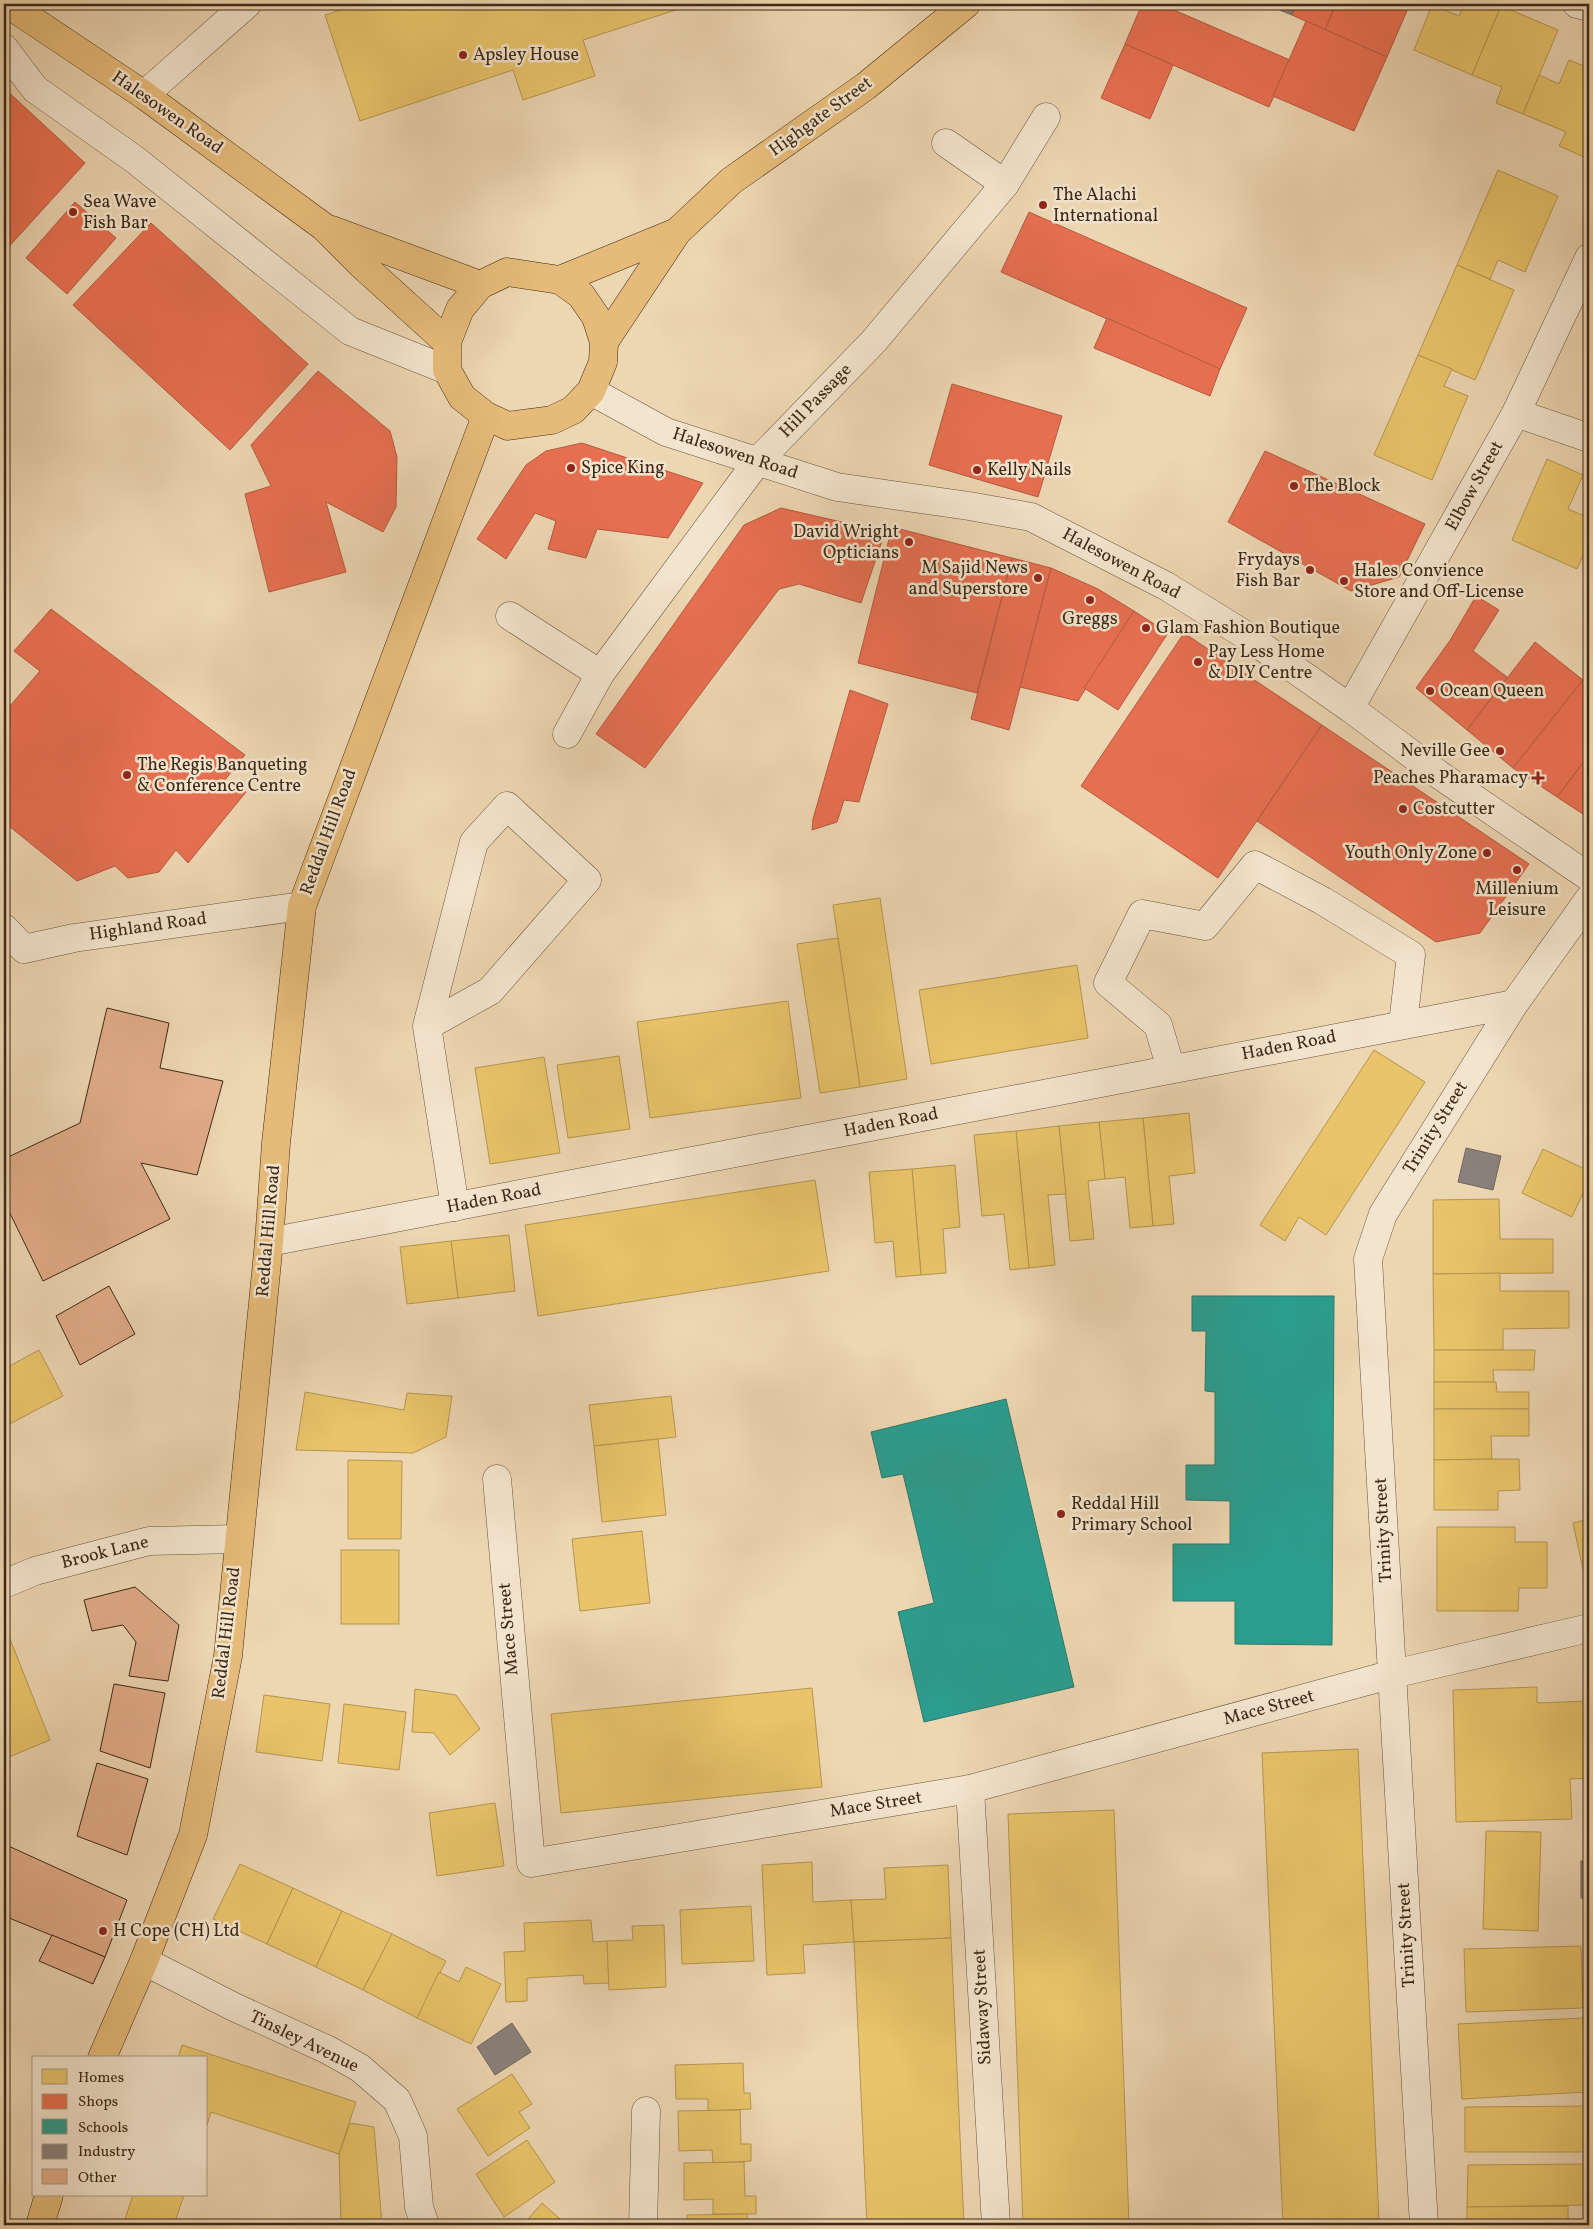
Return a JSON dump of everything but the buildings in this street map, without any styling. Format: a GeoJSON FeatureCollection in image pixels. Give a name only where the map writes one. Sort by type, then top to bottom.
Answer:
{"type":"FeatureCollection","features":[{"type":"Feature","properties":{"kind":"main road","name":"Halesowen Road"},"geometry":{"type":"LineString","coordinates":[[8,4],[144,95],[324,227],[362,265],[448,342]]}},
{"type":"Feature","properties":{"kind":"main road","name":"Highgate Street"},"geometry":{"type":"LineString","coordinates":[[604,342],[677,232],[731,181],[866,86],[966,4]]}},
{"type":"Feature","properties":{"kind":"main road","name":"Halesowen Road"},"geometry":{"type":"LineString","coordinates":[[324,227],[480,285]]}},
{"type":"Feature","properties":{"kind":"main road","name":"Highgate Street"},"geometry":{"type":"LineString","coordinates":[[560,280],[677,232]]}},
{"type":"Feature","properties":{"kind":"main road"},"geometry":{"type":"LineString","coordinates":[[507,272],[560,280],[581,295],[596,317],[604,342],[603,362],[591,391],[573,410],[552,420],[508,426],[486,416],[462,397],[447,370],[448,342],[460,309],[480,285],[507,272]]}},
{"type":"Feature","properties":{"kind":"main road","name":"Reddal Hill Road"},"geometry":{"type":"LineString","coordinates":[[103,2056],[144,1961],[193,1835],[228,1656],[269,1242],[276,1143],[302,906],[486,416]]}},
{"type":"Feature","properties":{"kind":"main road"},"geometry":{"type":"LineString","coordinates":[[40,2225],[49,2196]]}},
{"type":"Feature","properties":{"kind":"street"},"geometry":{"type":"LineString","coordinates":[[144,95],[247,4]]}},
{"type":"Feature","properties":{"kind":"street"},"geometry":{"type":"LineString","coordinates":[[1577,4],[1589,7]]}},
{"type":"Feature","properties":{"kind":"street"},"geometry":{"type":"LineString","coordinates":[[4,48],[35,89],[134,159],[350,331],[447,370]]}},
{"type":"Feature","properties":{"kind":"street","name":"Hill Passage"},"geometry":{"type":"LineString","coordinates":[[567,734],[600,674],[757,462],[874,341],[1005,184],[1046,117]]}},
{"type":"Feature","properties":{"kind":"street"},"geometry":{"type":"LineString","coordinates":[[946,143],[1005,184]]}},
{"type":"Feature","properties":{"kind":"street","name":"Elbow Street"},"geometry":{"type":"LineString","coordinates":[[1350,708],[1516,413],[1589,258]]}},
{"type":"Feature","properties":{"kind":"street","name":"Halesowen Road"},"geometry":{"type":"LineString","coordinates":[[591,391],[666,432],[837,487],[1032,517],[1166,586],[1247,636],[1350,708],[1438,774],[1589,877]]}},
{"type":"Feature","properties":{"kind":"street"},"geometry":{"type":"LineString","coordinates":[[1516,413],[1589,438]]}},
{"type":"Feature","properties":{"kind":"street"},"geometry":{"type":"LineString","coordinates":[[510,616],[600,674]]}},
{"type":"Feature","properties":{"kind":"street"},"geometry":{"type":"LineString","coordinates":[[427,1026],[490,991],[586,880],[507,806],[474,842],[427,1026],[455,1207]]}},
{"type":"Feature","properties":{"kind":"street"},"geometry":{"type":"LineString","coordinates":[[1171,1069],[1158,1024],[1108,983],[1142,914],[1205,926],[1255,865],[1323,901],[1410,955],[1403,1024]]}},
{"type":"Feature","properties":{"kind":"street","name":"Trinity Street"},"geometry":{"type":"LineString","coordinates":[[1424,2225],[1368,1259],[1383,1214],[1514,1004],[1589,899]]}},
{"type":"Feature","properties":{"kind":"street","name":"Highland Road"},"geometry":{"type":"LineString","coordinates":[[4,928],[14,954],[74,938],[302,906]]}},
{"type":"Feature","properties":{"kind":"street","name":"Haden Road"},"geometry":{"type":"LineString","coordinates":[[269,1242],[1514,1004]]}},
{"type":"Feature","properties":{"kind":"street","name":"Mace Street"},"geometry":{"type":"LineString","coordinates":[[497,1479],[531,1863],[970,1789],[1393,1674],[1589,1628]]}},
{"type":"Feature","properties":{"kind":"street","name":"Brook Lane"},"geometry":{"type":"LineString","coordinates":[[4,1584],[35,1571],[149,1540],[239,1539]]}},
{"type":"Feature","properties":{"kind":"street","name":"Sidaway Street"},"geometry":{"type":"LineString","coordinates":[[970,1789],[996,2225]]}},
{"type":"Feature","properties":{"kind":"street","name":"Tinsley Avenue"},"geometry":{"type":"LineString","coordinates":[[144,1961],[234,2008],[328,2050],[360,2068],[397,2100],[413,2136],[419,2207],[425,2225]]}},
{"type":"Feature","properties":{"kind":"street"},"geometry":{"type":"LineString","coordinates":[[642,2225],[646,2111]]}},
{"type":"Feature","properties":{"kind":"place","name":"Apsley House"},"geometry":{"type":"Point","coordinates":[463,55]}},
{"type":"Feature","properties":{"kind":"place","name":"The Alachi International"},"geometry":{"type":"Point","coordinates":[1043,205]}},
{"type":"Feature","properties":{"kind":"place","name":"Sea Wave Fish Bar"},"geometry":{"type":"Point","coordinates":[73,212]}},
{"type":"Feature","properties":{"kind":"place","name":"Spice King"},"geometry":{"type":"Point","coordinates":[571,468]}},
{"type":"Feature","properties":{"kind":"place","name":"Kelly Nails"},"geometry":{"type":"Point","coordinates":[977,470]}},
{"type":"Feature","properties":{"kind":"place","name":"The Block"},"geometry":{"type":"Point","coordinates":[1294,486]}},
{"type":"Feature","properties":{"kind":"place","name":"David Wright Opticians"},"geometry":{"type":"Point","coordinates":[909,542]}},
{"type":"Feature","properties":{"kind":"place","name":"Frydays Fish Bar"},"geometry":{"type":"Point","coordinates":[1310,570]}},
{"type":"Feature","properties":{"kind":"place","name":"M Sajid News and Superstore"},"geometry":{"type":"Point","coordinates":[1038,578]}},
{"type":"Feature","properties":{"kind":"place","name":"Hales Convience Store and Off-License"},"geometry":{"type":"Point","coordinates":[1344,581]}},
{"type":"Feature","properties":{"kind":"place","name":"Greggs"},"geometry":{"type":"Point","coordinates":[1090,600]}},
{"type":"Feature","properties":{"kind":"place","name":"Glam Fashion Boutique"},"geometry":{"type":"Point","coordinates":[1146,628]}},
{"type":"Feature","properties":{"kind":"place","name":"Pay Less Home & DIY Centre"},"geometry":{"type":"Point","coordinates":[1198,662]}},
{"type":"Feature","properties":{"kind":"place","name":"Ocean Queen"},"geometry":{"type":"Point","coordinates":[1430,691]}},
{"type":"Feature","properties":{"kind":"place","name":"Neville Gee"},"geometry":{"type":"Point","coordinates":[1500,751]}},
{"type":"Feature","properties":{"kind":"place","name":"The Regis Banqueting & Conference Centre"},"geometry":{"type":"Point","coordinates":[127,775]}},
{"type":"Feature","properties":{"kind":"place","name":"Peaches Pharamacy"},"geometry":{"type":"Point","coordinates":[1538,778]}},
{"type":"Feature","properties":{"kind":"place","name":"Costcutter"},"geometry":{"type":"Point","coordinates":[1403,809]}},
{"type":"Feature","properties":{"kind":"place","name":"Youth Only Zone"},"geometry":{"type":"Point","coordinates":[1487,853]}},
{"type":"Feature","properties":{"kind":"place","name":"Millenium Leisure"},"geometry":{"type":"Point","coordinates":[1517,870]}},
{"type":"Feature","properties":{"kind":"place","name":"Reddal Hill Primary School"},"geometry":{"type":"Point","coordinates":[1061,1514]}},
{"type":"Feature","properties":{"kind":"place","name":"H Cope (CH) Ltd"},"geometry":{"type":"Point","coordinates":[103,1931]}}]}
